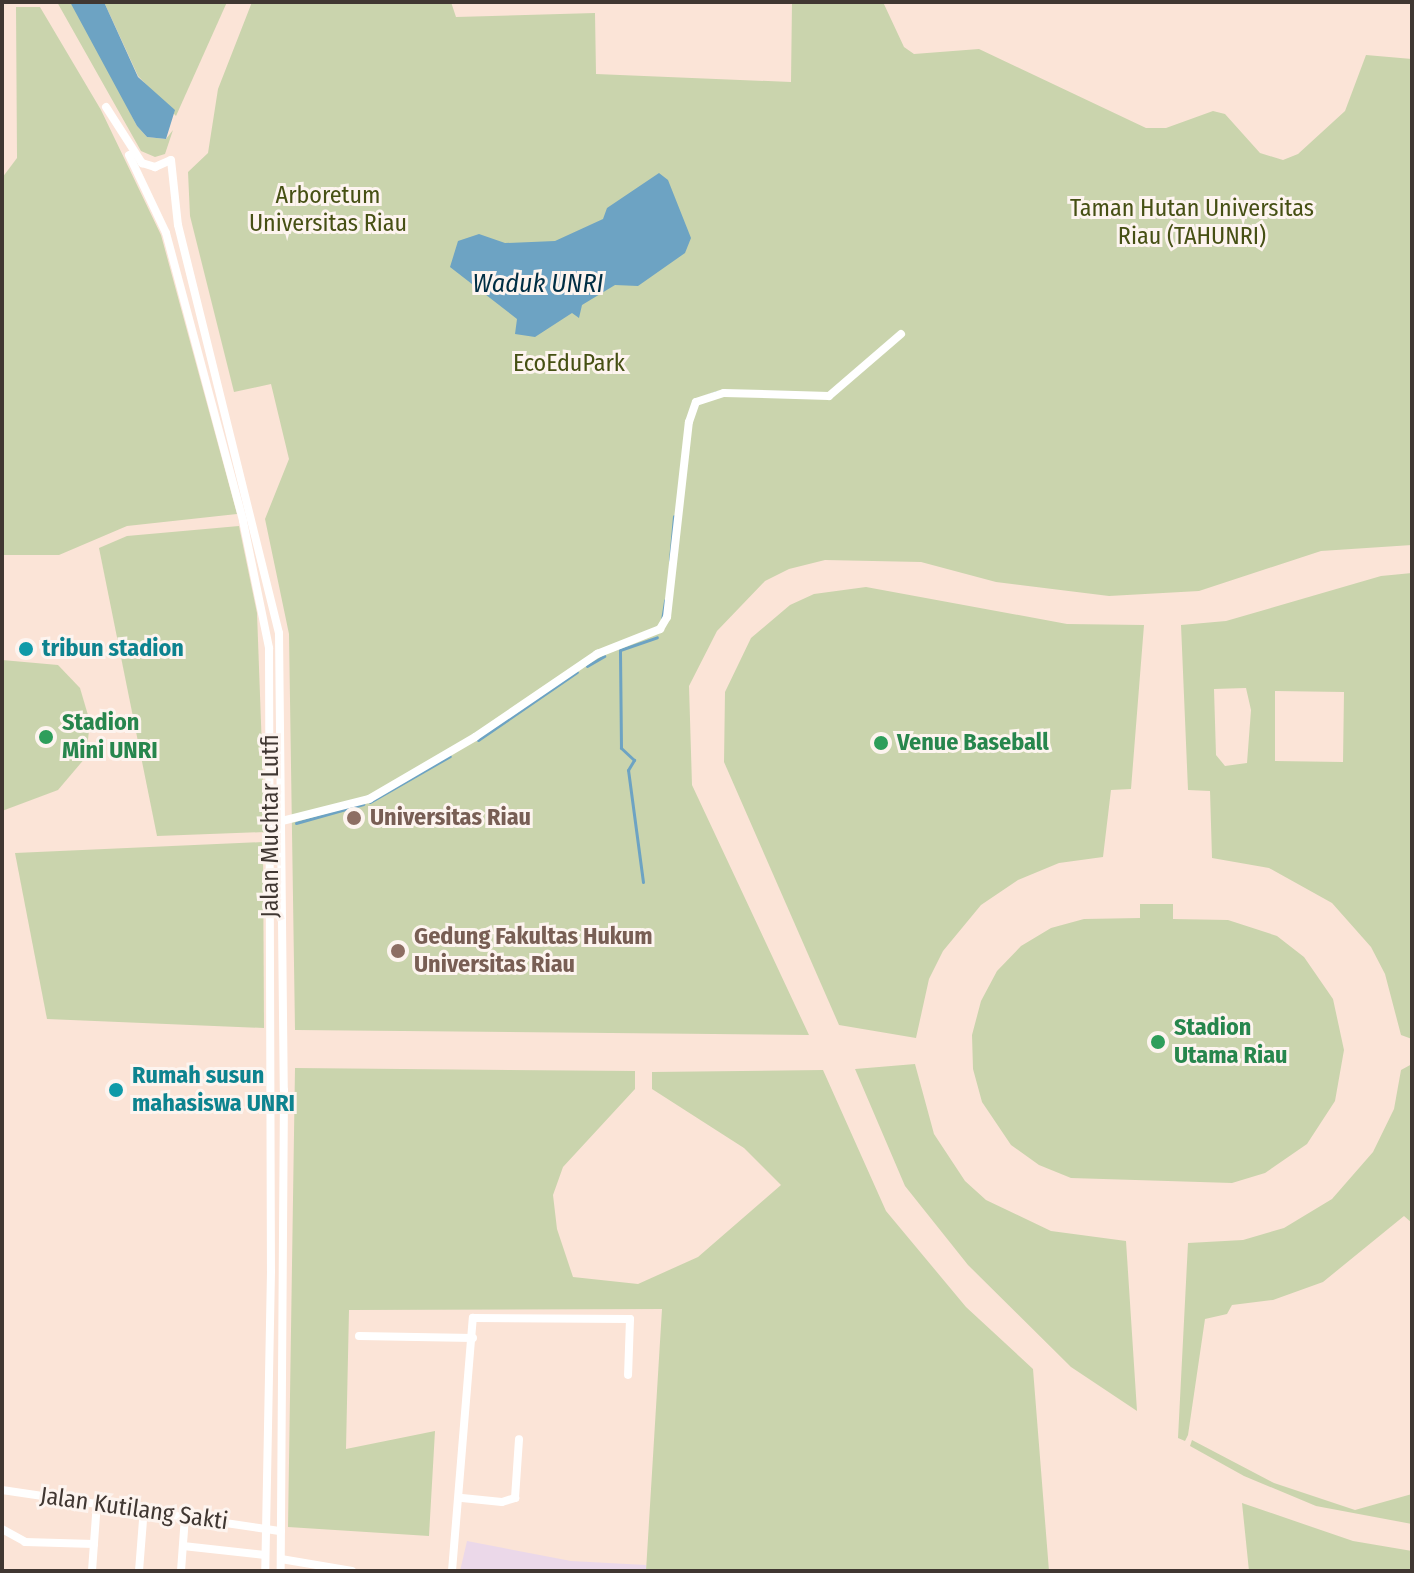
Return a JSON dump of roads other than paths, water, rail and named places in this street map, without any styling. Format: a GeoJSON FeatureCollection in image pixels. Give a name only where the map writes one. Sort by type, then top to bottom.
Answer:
{"type":"FeatureCollection","features":[{"type":"Feature","properties":{"kind":"street","name":"Jalan Muchtar Lutfi"},"geometry":{"type":"LineString","coordinates":[[265,1571],[272,1074],[267,628],[166,233],[106,107],[142,163],[155,167],[171,160],[178,225],[277,620],[282,821],[281,1571]]}},
{"type":"Feature","properties":{"kind":"street"},"geometry":{"type":"LineString","coordinates":[[282,821],[369,799],[475,737],[585,661],[660,629],[667,617],[689,422],[696,402],[724,393],[829,396],[901,334]]}},
{"type":"Feature","properties":{"kind":"street"},"geometry":{"type":"LineString","coordinates":[[452,1571],[462,1498],[473,1318],[630,1319],[628,1375]]}},
{"type":"Feature","properties":{"kind":"street"},"geometry":{"type":"LineString","coordinates":[[359,1336],[473,1338]]}},
{"type":"Feature","properties":{"kind":"street"},"geometry":{"type":"LineString","coordinates":[[462,1498],[502,1502],[515,1498],[519,1439]]}},
{"type":"Feature","properties":{"kind":"street","name":"Jalan Kutilang Sakti"},"geometry":{"type":"LineString","coordinates":[[2,1490],[144,1507],[281,1531]]}},
{"type":"Feature","properties":{"kind":"street"},"geometry":{"type":"LineString","coordinates":[[92,1571],[97,1501]]}},
{"type":"Feature","properties":{"kind":"street"},"geometry":{"type":"LineString","coordinates":[[139,1571],[144,1507]]}},
{"type":"Feature","properties":{"kind":"street"},"geometry":{"type":"LineString","coordinates":[[181,1571],[185,1516]]}},
{"type":"Feature","properties":{"kind":"street"},"geometry":{"type":"LineString","coordinates":[[2,1529],[25,1542],[94,1544]]}},
{"type":"Feature","properties":{"kind":"street"},"geometry":{"type":"LineString","coordinates":[[183,1546],[265,1555]]}},
{"type":"Feature","properties":{"kind":"street"},"geometry":{"type":"LineString","coordinates":[[281,1559],[352,1571]]}},
{"type":"Feature","properties":{"kind":"water"},"geometry":{"type":"Polygon","coordinates":[[[70,2],[104,2],[138,77],[175,110],[166,139],[147,137],[137,126],[70,2]]]}},
{"type":"Feature","properties":{"kind":"water","name":"Waduk UNRI"},"geometry":{"type":"Polygon","coordinates":[[[659,173],[668,180],[691,238],[685,253],[638,286],[615,285],[582,305],[579,318],[572,313],[535,337],[515,334],[517,319],[450,267],[458,241],[479,234],[505,243],[555,241],[603,219],[607,208],[659,173]]]}},
{"type":"Feature","properties":{"kind":"waterway"},"geometry":{"type":"LineString","coordinates":[[696,400],[717,392]]}},
{"type":"Feature","properties":{"kind":"waterway"},"geometry":{"type":"LineString","coordinates":[[670,560],[674,516]]}},
{"type":"Feature","properties":{"kind":"waterway"},"geometry":{"type":"LineString","coordinates":[[662,620],[665,600]]}},
{"type":"Feature","properties":{"kind":"waterway"},"geometry":{"type":"LineString","coordinates":[[643,882],[628,770],[634,760],[621,748],[620,650],[657,637]]}},
{"type":"Feature","properties":{"kind":"waterway"},"geometry":{"type":"LineString","coordinates":[[587,666],[604,656]]}},
{"type":"Feature","properties":{"kind":"waterway"},"geometry":{"type":"LineString","coordinates":[[478,740],[577,672]]}},
{"type":"Feature","properties":{"kind":"waterway"},"geometry":{"type":"LineString","coordinates":[[370,802],[450,756]]}},
{"type":"Feature","properties":{"kind":"waterway"},"geometry":{"type":"LineString","coordinates":[[296,823],[363,804]]}},
{"type":"Feature","properties":{"kind":"place","name":"tribun stadion"},"geometry":{"type":"Point","coordinates":[26,649]}},
{"type":"Feature","properties":{"kind":"place","name":"Stadion Mini UNRI"},"geometry":{"type":"Point","coordinates":[46,737]}},
{"type":"Feature","properties":{"kind":"place","name":"Venue Baseball"},"geometry":{"type":"Point","coordinates":[881,743]}},
{"type":"Feature","properties":{"kind":"place","name":"Universitas Riau"},"geometry":{"type":"Point","coordinates":[354,818]}},
{"type":"Feature","properties":{"kind":"place","name":"Gedung Fakultas Hukum Universitas Riau"},"geometry":{"type":"Point","coordinates":[398,951]}},
{"type":"Feature","properties":{"kind":"place","name":"Stadion Utama Riau"},"geometry":{"type":"Point","coordinates":[1158,1042]}},
{"type":"Feature","properties":{"kind":"place","name":"Rumah susun mahasiswa UNRI"},"geometry":{"type":"Point","coordinates":[116,1090]}},
{"type":"Feature","properties":{"kind":"park label","name":"Arboretum Universitas Riau"},"geometry":{"type":"Point","coordinates":[328,210]}},
{"type":"Feature","properties":{"kind":"park label","name":"Taman Hutan Universitas Riau (TAHUNRI)"},"geometry":{"type":"Point","coordinates":[1192,223]}},
{"type":"Feature","properties":{"kind":"park label","name":"EcoEduPark"},"geometry":{"type":"Point","coordinates":[569,364]}}]}
